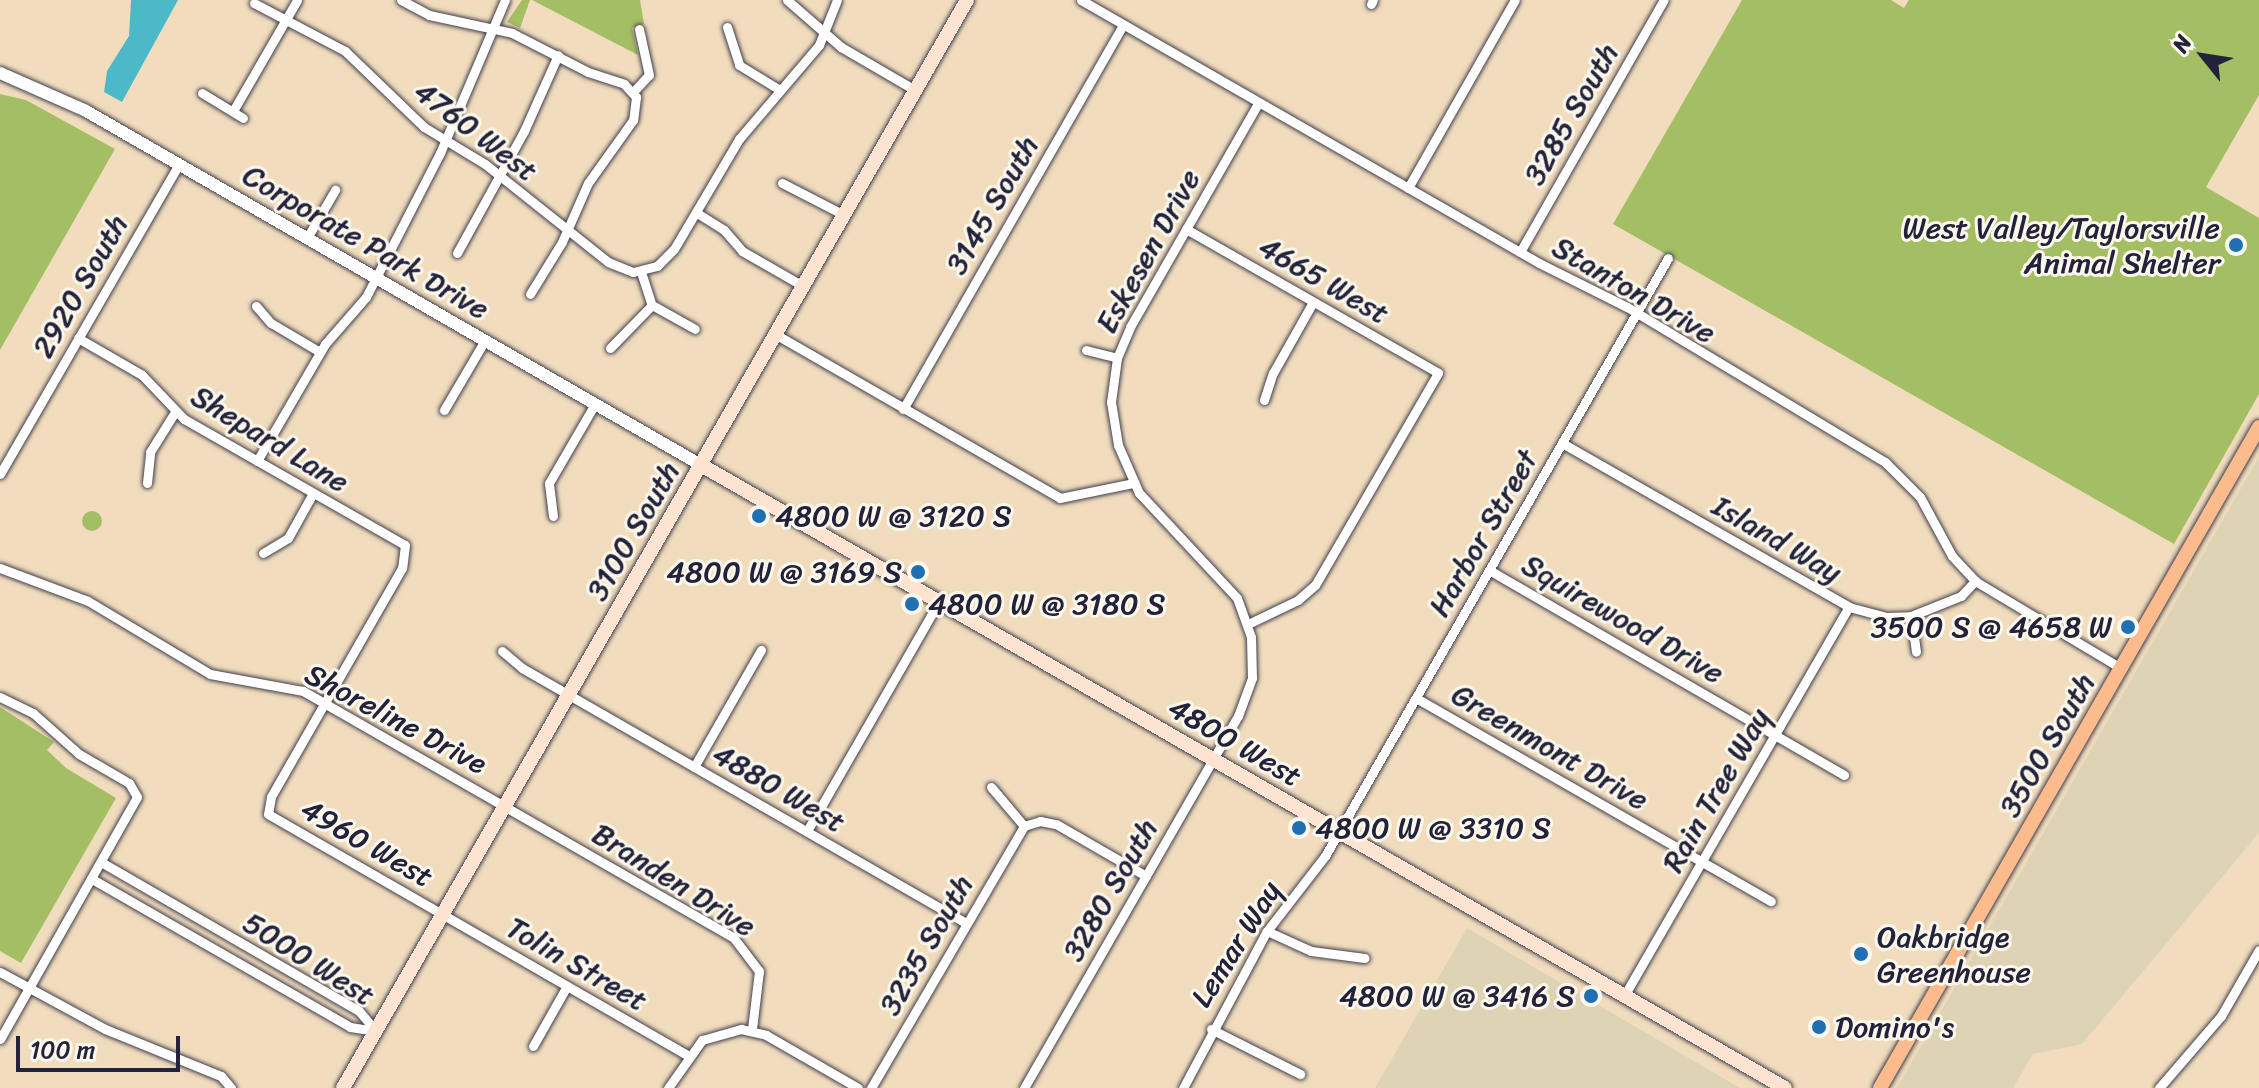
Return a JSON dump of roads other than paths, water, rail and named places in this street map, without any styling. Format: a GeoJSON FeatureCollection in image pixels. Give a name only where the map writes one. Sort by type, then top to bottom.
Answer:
{"type":"FeatureCollection","features":[{"type":"Feature","properties":{"kind":"main road","name":"3100 South"},"geometry":{"type":"LineString","coordinates":[[343,1088],[967,0]]}},
{"type":"Feature","properties":{"kind":"main road","name":"3500 South"},"geometry":{"type":"LineString","coordinates":[[1880,1088],[2259,427]]}},
{"type":"Feature","properties":{"kind":"main road","name":"4800 West"},"geometry":{"type":"LineString","coordinates":[[701,465],[1785,1088]]}},
{"type":"Feature","properties":{"kind":"street"},"geometry":{"type":"LineString","coordinates":[[233,111],[297,0]]}},
{"type":"Feature","properties":{"kind":"street"},"geometry":{"type":"LineString","coordinates":[[401,0],[429,15],[490,25],[633,92],[638,102],[633,120],[588,183],[567,232],[530,294]]}},
{"type":"Feature","properties":{"kind":"street"},"geometry":{"type":"LineString","coordinates":[[257,461],[320,352],[354,315],[376,277],[445,140],[490,25],[505,0]]}},
{"type":"Feature","properties":{"kind":"street"},"geometry":{"type":"LineString","coordinates":[[787,0],[823,33],[915,90]]}},
{"type":"Feature","properties":{"kind":"street"},"geometry":{"type":"LineString","coordinates":[[695,329],[652,305],[641,272],[666,258],[697,213],[739,139],[823,33],[837,0]]}},
{"type":"Feature","properties":{"kind":"street","name":"Stanton Drive"},"geometry":{"type":"LineString","coordinates":[[1081,0],[1520,252],[1637,313],[1894,469],[1920,497],[1952,556],[1975,581],[2121,668]]}},
{"type":"Feature","properties":{"kind":"street"},"geometry":{"type":"LineString","coordinates":[[1408,188],[1515,0]]}},
{"type":"Feature","properties":{"kind":"street","name":"3285 South"},"geometry":{"type":"LineString","coordinates":[[1520,252],[1664,0]]}},
{"type":"Feature","properties":{"kind":"street","name":"4760 West"},"geometry":{"type":"LineString","coordinates":[[254,3],[348,53],[420,123],[500,176],[567,232],[614,266],[641,272]]}},
{"type":"Feature","properties":{"kind":"street","name":"3145 South"},"geometry":{"type":"LineString","coordinates":[[903,409],[1123,25]]}},
{"type":"Feature","properties":{"kind":"street"},"geometry":{"type":"LineString","coordinates":[[727,27],[739,65],[780,90]]}},
{"type":"Feature","properties":{"kind":"street"},"geometry":{"type":"LineString","coordinates":[[633,92],[649,75],[639,29]]}},
{"type":"Feature","properties":{"kind":"street"},"geometry":{"type":"LineString","coordinates":[[457,253],[500,176],[558,55]]}},
{"type":"Feature","properties":{"kind":"street","name":"Corporate Park Drive"},"geometry":{"type":"LineString","coordinates":[[0,73],[59,97],[179,164],[701,465]]}},
{"type":"Feature","properties":{"kind":"street"},"geometry":{"type":"LineString","coordinates":[[202,93],[243,118]]}},
{"type":"Feature","properties":{"kind":"street","name":"Eskesen Drive"},"geometry":{"type":"LineString","coordinates":[[1214,759],[1252,678],[1248,624],[1229,587],[1154,512],[1134,483],[1112,417],[1117,358],[1259,102]]}},
{"type":"Feature","properties":{"kind":"street","name":"2920 South"},"geometry":{"type":"LineString","coordinates":[[0,474],[179,164]]}},
{"type":"Feature","properties":{"kind":"street"},"geometry":{"type":"LineString","coordinates":[[782,183],[844,215]]}},
{"type":"Feature","properties":{"kind":"street"},"geometry":{"type":"LineString","coordinates":[[307,238],[335,190]]}},
{"type":"Feature","properties":{"kind":"street"},"geometry":{"type":"LineString","coordinates":[[697,213],[724,230],[742,251],[803,286]]}},
{"type":"Feature","properties":{"kind":"street","name":"4665 West"},"geometry":{"type":"LineString","coordinates":[[1186,229],[1438,373],[1315,585],[1298,600],[1248,624]]}},
{"type":"Feature","properties":{"kind":"street","name":"Harbor Street"},"geometry":{"type":"LineString","coordinates":[[1339,832],[1668,258]]}},
{"type":"Feature","properties":{"kind":"street"},"geometry":{"type":"LineString","coordinates":[[1264,400],[1273,373],[1313,302]]}},
{"type":"Feature","properties":{"kind":"street"},"geometry":{"type":"LineString","coordinates":[[610,348],[652,305]]}},
{"type":"Feature","properties":{"kind":"street"},"geometry":{"type":"LineString","coordinates":[[256,306],[271,323],[320,352]]}},
{"type":"Feature","properties":{"kind":"street"},"geometry":{"type":"LineString","coordinates":[[775,334],[1060,498],[1134,483]]}},
{"type":"Feature","properties":{"kind":"street","name":"Shepard Lane"},"geometry":{"type":"LineString","coordinates":[[78,338],[142,375],[175,412],[405,545],[402,568],[325,703]]}},
{"type":"Feature","properties":{"kind":"street"},"geometry":{"type":"LineString","coordinates":[[444,410],[485,340]]}},
{"type":"Feature","properties":{"kind":"street"},"geometry":{"type":"LineString","coordinates":[[1086,350],[1117,358]]}},
{"type":"Feature","properties":{"kind":"street"},"geometry":{"type":"LineString","coordinates":[[553,516],[549,483],[595,404]]}},
{"type":"Feature","properties":{"kind":"street"},"geometry":{"type":"LineString","coordinates":[[147,483],[150,452],[175,412]]}},
{"type":"Feature","properties":{"kind":"street","name":"Island Way"},"geometry":{"type":"LineString","coordinates":[[1562,443],[1849,607],[1886,617],[1911,616],[1961,596],[1975,581]]}},
{"type":"Feature","properties":{"kind":"street"},"geometry":{"type":"LineString","coordinates":[[263,553],[288,538],[313,493]]}},
{"type":"Feature","properties":{"kind":"street","name":"Shoreline Drive"},"geometry":{"type":"LineString","coordinates":[[0,568],[88,601],[210,674],[291,687],[325,703],[505,806]]}},
{"type":"Feature","properties":{"kind":"street","name":"Squirewood Drive"},"geometry":{"type":"LineString","coordinates":[[1489,570],[1844,775]]}},
{"type":"Feature","properties":{"kind":"street"},"geometry":{"type":"LineString","coordinates":[[807,831],[939,601]]}},
{"type":"Feature","properties":{"kind":"street","name":"Rain Tree Way"},"geometry":{"type":"LineString","coordinates":[[1624,996],[1849,607]]}},
{"type":"Feature","properties":{"kind":"street"},"geometry":{"type":"LineString","coordinates":[[1911,616],[1916,652]]}},
{"type":"Feature","properties":{"kind":"street"},"geometry":{"type":"LineString","coordinates":[[694,767],[761,650]]}},
{"type":"Feature","properties":{"kind":"street","name":"4880 West"},"geometry":{"type":"LineString","coordinates":[[502,651],[568,695],[966,923]]}},
{"type":"Feature","properties":{"kind":"street"},"geometry":{"type":"LineString","coordinates":[[0,697],[42,719],[79,754],[135,788],[136,802],[0,1039]]}},
{"type":"Feature","properties":{"kind":"street","name":"Greenmont Drive"},"geometry":{"type":"LineString","coordinates":[[1416,698],[1771,901]]}},
{"type":"Feature","properties":{"kind":"street","name":"4960 West"},"geometry":{"type":"LineString","coordinates":[[325,703],[271,797],[268,814],[443,914]]}},
{"type":"Feature","properties":{"kind":"street","name":"3280 South"},"geometry":{"type":"LineString","coordinates":[[1024,1088],[1214,759]]}},
{"type":"Feature","properties":{"kind":"street"},"geometry":{"type":"LineString","coordinates":[[991,787],[1024,826],[1040,821],[1056,824],[1146,876]]}},
{"type":"Feature","properties":{"kind":"street","name":"Branden Drive"},"geometry":{"type":"LineString","coordinates":[[505,806],[746,947],[760,983],[752,1029]]}},
{"type":"Feature","properties":{"kind":"street","name":"3235 South"},"geometry":{"type":"LineString","coordinates":[[871,1088],[1024,826]]}},
{"type":"Feature","properties":{"kind":"street","name":"Lemar Way"},"geometry":{"type":"LineString","coordinates":[[1183,1088],[1211,1029],[1267,931],[1339,832]]}},
{"type":"Feature","properties":{"kind":"street","name":"5000 West"},"geometry":{"type":"LineString","coordinates":[[101,862],[359,1011],[376,1031]]}},
{"type":"Feature","properties":{"kind":"street","name":"5000 West"},"geometry":{"type":"LineString","coordinates":[[92,879],[350,1027],[376,1031]]}},
{"type":"Feature","properties":{"kind":"street","name":"Tolin Street"},"geometry":{"type":"LineString","coordinates":[[443,914],[687,1055]]}},
{"type":"Feature","properties":{"kind":"street"},"geometry":{"type":"LineString","coordinates":[[1267,931],[1311,951],[1365,958]]}},
{"type":"Feature","properties":{"kind":"street"},"geometry":{"type":"LineString","coordinates":[[2159,1088],[2221,1016],[2259,950]]}},
{"type":"Feature","properties":{"kind":"street"},"geometry":{"type":"LineString","coordinates":[[0,972],[127,1040],[218,1074],[231,1088]]}},
{"type":"Feature","properties":{"kind":"street"},"geometry":{"type":"LineString","coordinates":[[533,1046],[567,986]]}},
{"type":"Feature","properties":{"kind":"street"},"geometry":{"type":"LineString","coordinates":[[668,1088],[687,1055],[711,1035],[752,1029],[858,1088]]}},
{"type":"Feature","properties":{"kind":"street"},"geometry":{"type":"LineString","coordinates":[[1211,1029],[1300,1074]]}},
{"type":"Feature","properties":{"kind":"water"},"geometry":{"type":"Polygon","coordinates":[[[131,0],[178,0],[122,102],[104,92],[107,71],[129,36],[131,0]]]}},
{"type":"Feature","properties":{"kind":"place","name":"West Valley/Taylorsville Animal Shelter"},"geometry":{"type":"Point","coordinates":[2236,245]}},
{"type":"Feature","properties":{"kind":"place","name":"4800 W @ 3120 S"},"geometry":{"type":"Point","coordinates":[759,516]}},
{"type":"Feature","properties":{"kind":"place","name":"4800 W @ 3169 S"},"geometry":{"type":"Point","coordinates":[918,572]}},
{"type":"Feature","properties":{"kind":"place","name":"4800 W @ 3180 S"},"geometry":{"type":"Point","coordinates":[912,604]}},
{"type":"Feature","properties":{"kind":"place","name":"3500 S @ 4658 W"},"geometry":{"type":"Point","coordinates":[2128,627]}},
{"type":"Feature","properties":{"kind":"place","name":"4800 W @ 3310 S"},"geometry":{"type":"Point","coordinates":[1299,828]}},
{"type":"Feature","properties":{"kind":"place","name":"Oakbridge Greenhouse"},"geometry":{"type":"Point","coordinates":[1861,954]}},
{"type":"Feature","properties":{"kind":"place","name":"4800 W @ 3416 S"},"geometry":{"type":"Point","coordinates":[1591,996]}},
{"type":"Feature","properties":{"kind":"place","name":"Domino's"},"geometry":{"type":"Point","coordinates":[1819,1027]}}]}
